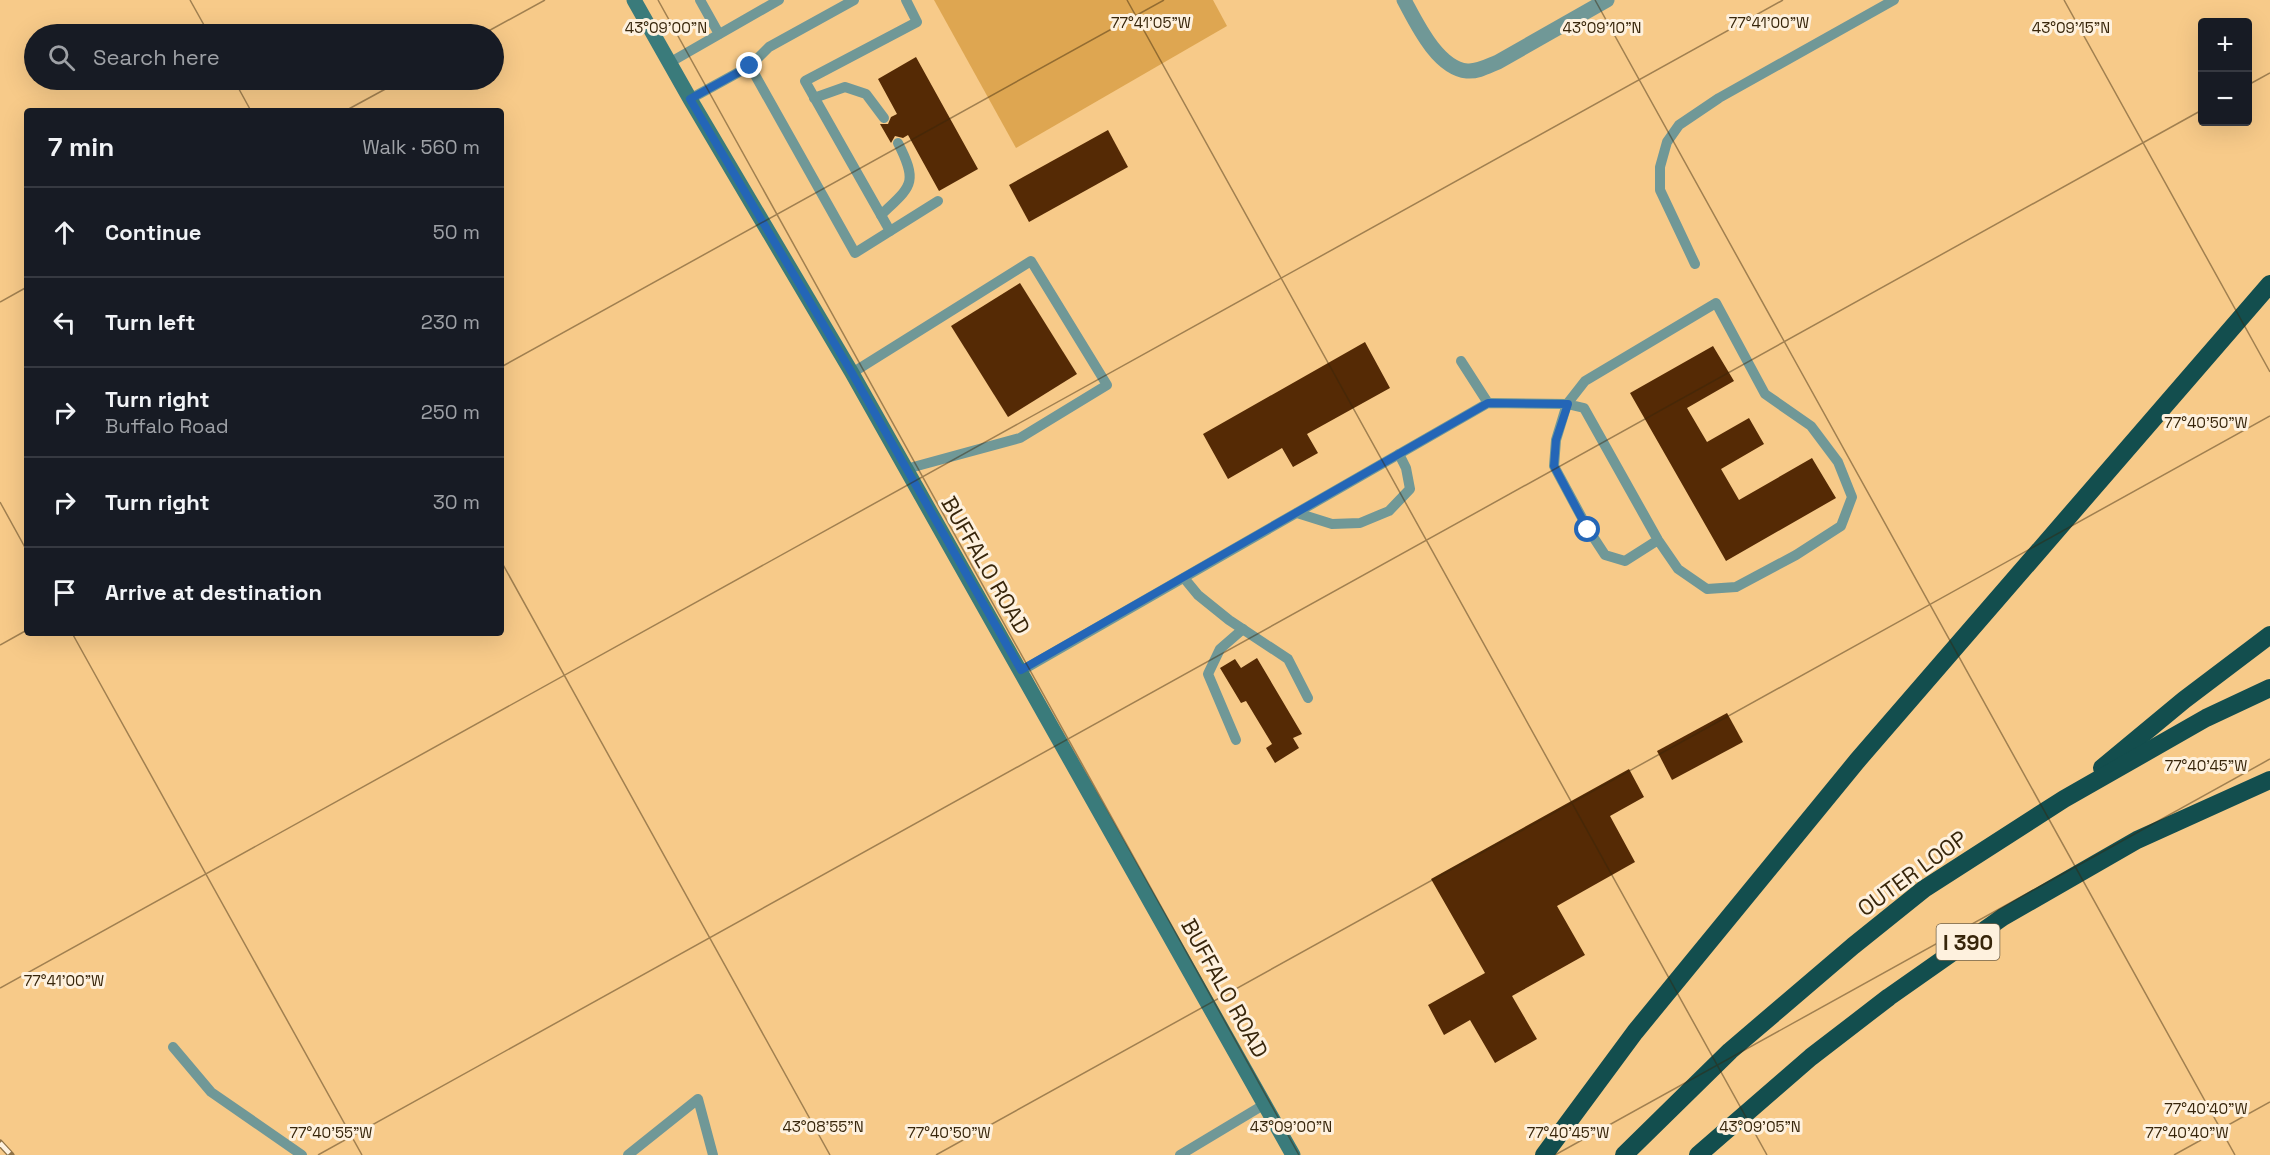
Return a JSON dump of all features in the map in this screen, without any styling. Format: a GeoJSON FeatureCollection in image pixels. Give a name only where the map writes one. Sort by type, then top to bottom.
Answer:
{"type":"FeatureCollection","features":[{"type":"Feature","properties":{"kind":"highway"},"geometry":{"type":"LineString","coordinates":[[1544,1155],[1635,1032],[1857,761],[2270,284]]}},
{"type":"Feature","properties":{"kind":"highway"},"geometry":{"type":"LineString","coordinates":[[2253,306],[2270,292]]}},
{"type":"Feature","properties":{"kind":"highway"},"geometry":{"type":"LineString","coordinates":[[2064,799],[2184,700],[2270,635]]}},
{"type":"Feature","properties":{"kind":"highway","name":"OUTER LOOP"},"geometry":{"type":"LineString","coordinates":[[1624,1155],[1730,1051],[1924,889],[2064,799],[2206,718],[2270,688]]}},
{"type":"Feature","properties":{"kind":"highway","name":"I 390"},"geometry":{"type":"LineString","coordinates":[[1698,1155],[1810,1057],[1889,997],[2003,917],[2137,840],[2270,780]]}},
{"type":"Feature","properties":{"kind":"main road","name":"BUFFALO ROAD"},"geometry":{"type":"LineString","coordinates":[[634,0],[852,373],[1293,1155]]}},
{"type":"Feature","properties":{"kind":"street"},"geometry":{"type":"LineString","coordinates":[[1404,0],[1428,43],[1453,65],[1465,71],[1482,69],[1498,62],[1607,0]]}},
{"type":"Feature","properties":{"kind":"lane"},"geometry":{"type":"LineString","coordinates":[[700,0],[719,34]]}},
{"type":"Feature","properties":{"kind":"lane"},"geometry":{"type":"LineString","coordinates":[[669,63],[779,0]]}},
{"type":"Feature","properties":{"kind":"lane"},"geometry":{"type":"LineString","coordinates":[[690,99],[750,66],[769,47],[854,0]]}},
{"type":"Feature","properties":{"kind":"lane"},"geometry":{"type":"LineString","coordinates":[[890,231],[805,81],[917,22],[906,0]]}},
{"type":"Feature","properties":{"kind":"lane"},"geometry":{"type":"LineString","coordinates":[[1695,264],[1660,190],[1660,167],[1667,142],[1679,124],[1719,98],[1894,0]]}},
{"type":"Feature","properties":{"kind":"lane"},"geometry":{"type":"LineString","coordinates":[[750,66],[855,253],[938,201]]}},
{"type":"Feature","properties":{"kind":"lane"},"geometry":{"type":"LineString","coordinates":[[814,98],[845,87],[866,94],[884,118]]}},
{"type":"Feature","properties":{"kind":"lane"},"geometry":{"type":"LineString","coordinates":[[881,215],[908,189],[911,167],[898,143]]}},
{"type":"Feature","properties":{"kind":"lane"},"geometry":{"type":"LineString","coordinates":[[852,373],[1030,261],[1107,385],[1020,438],[906,469]]}},
{"type":"Feature","properties":{"kind":"lane"},"geometry":{"type":"LineString","coordinates":[[1021,670],[1488,403],[1568,404],[1584,408],[1658,540],[1678,569],[1707,589],[1736,587],[1796,555],[1841,525],[1852,497],[1838,462],[1810,426],[1765,394],[1716,303],[1586,381],[1568,404],[1556,440],[1554,466],[1588,530],[1605,555],[1625,561],[1658,540]]}},
{"type":"Feature","properties":{"kind":"lane"},"geometry":{"type":"LineString","coordinates":[[1461,361],[1488,403]]}},
{"type":"Feature","properties":{"kind":"lane"},"geometry":{"type":"LineString","coordinates":[[1298,513],[1332,524],[1360,524],[1389,511],[1410,489],[1407,468],[1400,454]]}},
{"type":"Feature","properties":{"kind":"lane"},"geometry":{"type":"LineString","coordinates":[[1184,578],[1198,595],[1288,659],[1308,698]]}},
{"type":"Feature","properties":{"kind":"lane"},"geometry":{"type":"LineString","coordinates":[[1236,740],[1208,674],[1220,650],[1243,629]]}},
{"type":"Feature","properties":{"kind":"lane"},"geometry":{"type":"LineString","coordinates":[[173,1047],[211,1092],[302,1155]]}},
{"type":"Feature","properties":{"kind":"lane"},"geometry":{"type":"LineString","coordinates":[[628,1155],[698,1099],[713,1155]]}},
{"type":"Feature","properties":{"kind":"lane"},"geometry":{"type":"LineString","coordinates":[[1180,1155],[1265,1104]]}},
{"type":"Feature","properties":{"kind":"shaded area"},"geometry":{"type":"Polygon","coordinates":[[[934,0],[1213,0],[1227,26],[1016,148],[934,0]]]}},
{"type":"Feature","properties":{"kind":"building"},"geometry":{"type":"Polygon","coordinates":[[[916,57],[978,169],[939,191],[908,135],[903,138],[895,136],[891,143],[880,124],[888,124],[891,117],[897,114],[878,79],[916,57]]]}},
{"type":"Feature","properties":{"kind":"building"},"geometry":{"type":"Polygon","coordinates":[[[1108,130],[1128,167],[1029,222],[1009,185],[1108,130]]]}},
{"type":"Feature","properties":{"kind":"building"},"geometry":{"type":"Polygon","coordinates":[[[1020,283],[1077,374],[1008,417],[951,326],[1020,283]]]}},
{"type":"Feature","properties":{"kind":"building"},"geometry":{"type":"Polygon","coordinates":[[[1365,342],[1390,388],[1307,434],[1318,453],[1293,467],[1282,448],[1228,479],[1203,434],[1365,342]]]}},
{"type":"Feature","properties":{"kind":"building"},"geometry":{"type":"Polygon","coordinates":[[[1713,346],[1734,381],[1687,408],[1707,442],[1749,418],[1764,444],[1721,469],[1739,500],[1812,458],[1836,498],[1726,561],[1630,393],[1713,346]]]}},
{"type":"Feature","properties":{"kind":"building"},"geometry":{"type":"Polygon","coordinates":[[[1257,658],[1302,734],[1293,738],[1299,748],[1275,763],[1266,748],[1272,744],[1246,701],[1241,703],[1220,668],[1235,659],[1241,668],[1257,658]]]}},
{"type":"Feature","properties":{"kind":"building"},"geometry":{"type":"Polygon","coordinates":[[[1727,713],[1743,742],[1672,780],[1657,751],[1727,713]]]}},
{"type":"Feature","properties":{"kind":"building"},"geometry":{"type":"Polygon","coordinates":[[[1629,769],[1644,797],[1610,816],[1635,862],[1557,906],[1585,955],[1512,996],[1537,1039],[1495,1063],[1470,1020],[1444,1035],[1428,1005],[1485,973],[1431,879],[1629,769]]]}},
{"type":"Feature","properties":{"kind":"railway"},"geometry":{"type":"LineString","coordinates":[[0,1143],[11,1155]]}},
{"type":"Feature","properties":{"kind":"route"},"geometry":{"type":"LineString","coordinates":[[750,66],[690,99],[852,373],[1021,670],[1132,609],[1488,403],[1568,404],[1556,440],[1554,466],[1588,530]]}}]}
